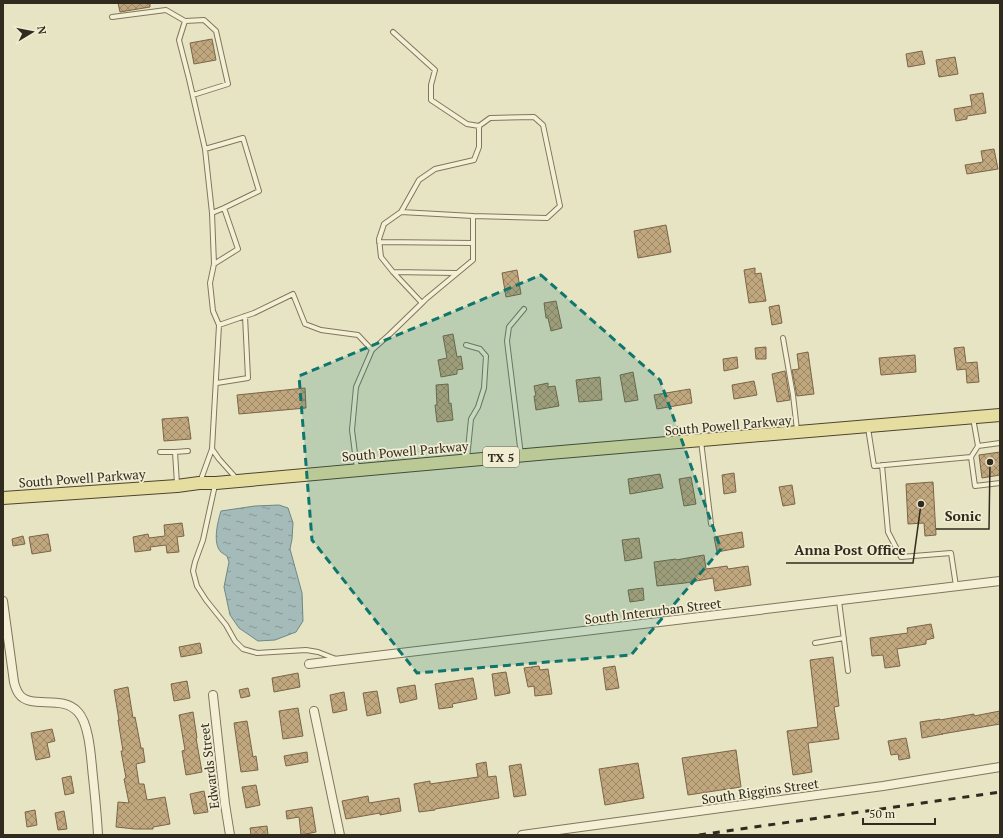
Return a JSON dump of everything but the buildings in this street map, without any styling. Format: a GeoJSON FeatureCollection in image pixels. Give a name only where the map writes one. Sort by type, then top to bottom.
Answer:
{"type":"FeatureCollection","features":[{"type":"Feature","properties":{"kind":"main road","name":"South Powell Parkway"},"geometry":{"type":"LineString","coordinates":[[3,498],[216,483],[521,455],[1000,415]]}},
{"type":"Feature","properties":{"kind":"street","name":"South Interurban Street"},"geometry":{"type":"LineString","coordinates":[[309,664],[1000,581]]}},
{"type":"Feature","properties":{"kind":"street"},"geometry":{"type":"LineString","coordinates":[[3,601],[14,682],[19,695],[25,699],[33,701],[64,703],[71,706],[83,719],[89,742],[98,835]]}},
{"type":"Feature","properties":{"kind":"street","name":"Edwards Street"},"geometry":{"type":"LineString","coordinates":[[213,695],[225,804],[230,835]]}},
{"type":"Feature","properties":{"kind":"street"},"geometry":{"type":"LineString","coordinates":[[314,711],[340,835]]}},
{"type":"Feature","properties":{"kind":"street","name":"South Riggins Street"},"geometry":{"type":"LineString","coordinates":[[522,835],[883,786],[1000,767]]}},
{"type":"Feature","properties":{"kind":"lane"},"geometry":{"type":"LineString","coordinates":[[112,17],[166,10],[185,21],[204,20],[216,31],[228,84],[193,95]]}},
{"type":"Feature","properties":{"kind":"lane"},"geometry":{"type":"LineString","coordinates":[[185,21],[179,40],[205,149],[212,213],[214,264],[210,283],[213,311],[220,325],[212,449],[200,483]]}},
{"type":"Feature","properties":{"kind":"lane"},"geometry":{"type":"LineString","coordinates":[[393,32],[435,70],[431,85],[431,100],[467,124],[479,126],[490,118],[534,117],[543,125],[560,206],[547,218],[401,212]]}},
{"type":"Feature","properties":{"kind":"lane"},"geometry":{"type":"LineString","coordinates":[[422,303],[381,257],[379,239],[384,224],[401,212],[419,180],[435,169],[474,160],[479,147],[479,126]]}},
{"type":"Feature","properties":{"kind":"lane"},"geometry":{"type":"LineString","coordinates":[[205,149],[243,138],[259,191],[212,213]]}},
{"type":"Feature","properties":{"kind":"lane"},"geometry":{"type":"LineString","coordinates":[[214,264],[238,250],[224,208]]}},
{"type":"Feature","properties":{"kind":"lane"},"geometry":{"type":"LineString","coordinates":[[357,470],[352,430],[356,387],[372,350],[422,303],[473,260],[473,216]]}},
{"type":"Feature","properties":{"kind":"lane"},"geometry":{"type":"LineString","coordinates":[[379,242],[473,243]]}},
{"type":"Feature","properties":{"kind":"lane"},"geometry":{"type":"LineString","coordinates":[[393,272],[456,273]]}},
{"type":"Feature","properties":{"kind":"lane"},"geometry":{"type":"LineString","coordinates":[[220,325],[254,313],[292,294],[305,324],[321,330],[358,335],[372,350]]}},
{"type":"Feature","properties":{"kind":"lane"},"geometry":{"type":"LineString","coordinates":[[521,455],[507,341],[509,327],[524,309]]}},
{"type":"Feature","properties":{"kind":"lane"},"geometry":{"type":"LineString","coordinates":[[217,383],[248,378],[245,316]]}},
{"type":"Feature","properties":{"kind":"lane"},"geometry":{"type":"LineString","coordinates":[[783,338],[793,395],[797,433]]}},
{"type":"Feature","properties":{"kind":"lane"},"geometry":{"type":"LineString","coordinates":[[466,345],[480,349],[486,356],[484,388],[478,407],[471,420],[467,460]]}},
{"type":"Feature","properties":{"kind":"lane"},"geometry":{"type":"LineString","coordinates":[[973,418],[978,446],[970,457],[975,486],[1000,482]]}},
{"type":"Feature","properties":{"kind":"lane"},"geometry":{"type":"LineString","coordinates":[[868,427],[874,466],[970,457]]}},
{"type":"Feature","properties":{"kind":"lane"},"geometry":{"type":"LineString","coordinates":[[700,441],[711,524]]}},
{"type":"Feature","properties":{"kind":"lane"},"geometry":{"type":"LineString","coordinates":[[978,446],[1000,443]]}},
{"type":"Feature","properties":{"kind":"lane"},"geometry":{"type":"LineString","coordinates":[[212,449],[219,459],[239,480]]}},
{"type":"Feature","properties":{"kind":"lane"},"geometry":{"type":"LineString","coordinates":[[160,452],[188,451]]}},
{"type":"Feature","properties":{"kind":"lane"},"geometry":{"type":"LineString","coordinates":[[175,452],[177,486]]}},
{"type":"Feature","properties":{"kind":"lane"},"geometry":{"type":"LineString","coordinates":[[882,465],[888,532],[901,557],[951,553],[956,587]]}},
{"type":"Feature","properties":{"kind":"lane"},"geometry":{"type":"LineString","coordinates":[[216,483],[203,540],[193,571],[197,586],[206,600],[226,625],[235,641],[243,648],[257,653],[306,650],[318,652],[339,660]]}},
{"type":"Feature","properties":{"kind":"lane"},"geometry":{"type":"LineString","coordinates":[[839,601],[848,671]]}},
{"type":"Feature","properties":{"kind":"lane"},"geometry":{"type":"LineString","coordinates":[[815,643],[844,638]]}},
{"type":"Feature","properties":{"kind":"highlighted area"},"geometry":{"type":"Polygon","coordinates":[[[541,275],[660,380],[721,549],[631,655],[417,673],[312,540],[299,376],[541,275]]]}},
{"type":"Feature","properties":{"kind":"water"},"geometry":{"type":"Polygon","coordinates":[[[279,505],[288,508],[293,523],[290,549],[302,593],[303,621],[296,632],[275,640],[258,641],[239,628],[230,615],[224,587],[229,562],[227,556],[218,548],[216,538],[217,526],[221,511],[255,506],[279,505]]]}},
{"type":"Feature","properties":{"kind":"railway"},"geometry":{"type":"LineString","coordinates":[[699,835],[1000,792]]}},
{"type":"Feature","properties":{"kind":"place","name":"Sonic"},"geometry":{"type":"Point","coordinates":[990,462]}},
{"type":"Feature","properties":{"kind":"place","name":"Anna Post Office"},"geometry":{"type":"Point","coordinates":[921,504]}}]}
